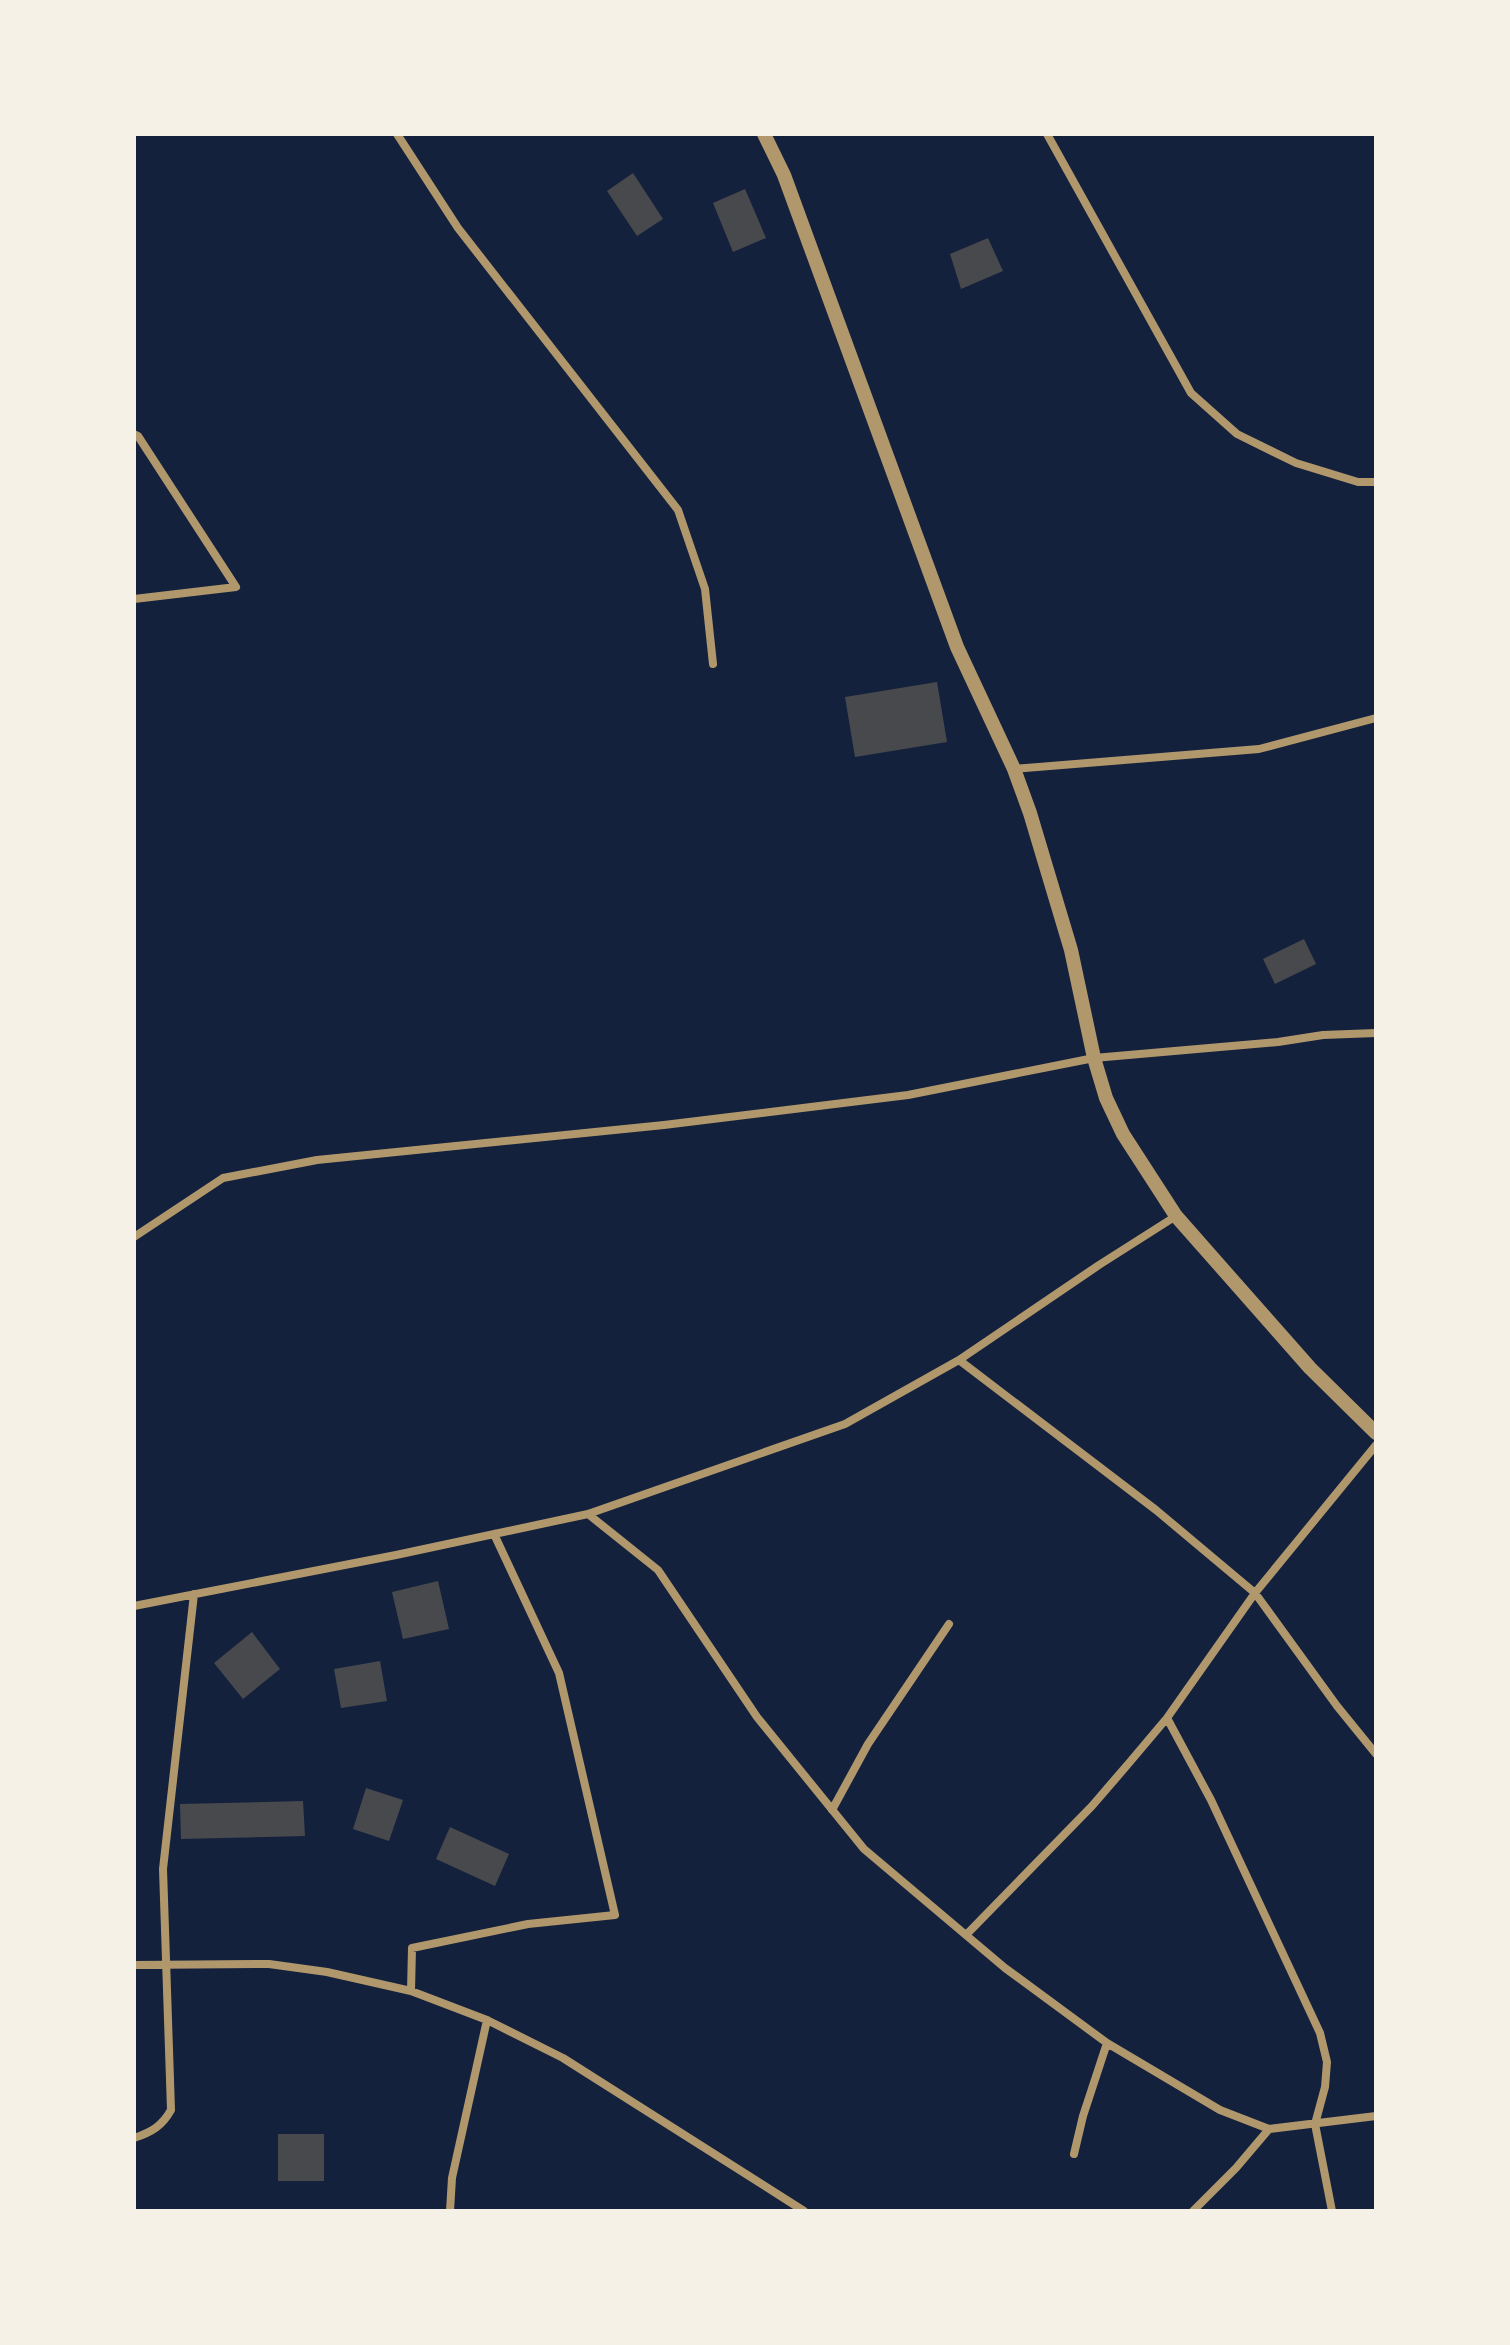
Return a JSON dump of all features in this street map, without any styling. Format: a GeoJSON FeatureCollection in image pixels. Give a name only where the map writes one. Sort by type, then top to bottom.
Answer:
{"type":"FeatureCollection","features":[{"type":"Feature","properties":{"kind":"street"},"geometry":{"type":"LineString","coordinates":[[397,134],[458,228],[678,510],[705,589],[713,664]]}},
{"type":"Feature","properties":{"kind":"street"},"geometry":{"type":"LineString","coordinates":[[764,134],[784,175],[957,647],[1014,769],[1045,859],[1071,950],[1094,1058],[1106,1098],[1123,1134],[1176,1216],[1310,1368],[1376,1433]]}},
{"type":"Feature","properties":{"kind":"street"},"geometry":{"type":"LineString","coordinates":[[1047,134],[1191,393],[1237,434],[1296,463],[1358,482],[1376,482]]}},
{"type":"Feature","properties":{"kind":"street"},"geometry":{"type":"LineString","coordinates":[[134,434],[236,587],[134,599]]}},
{"type":"Feature","properties":{"kind":"street"},"geometry":{"type":"LineString","coordinates":[[1014,769],[1259,749],[1376,718]]}},
{"type":"Feature","properties":{"kind":"street"},"geometry":{"type":"LineString","coordinates":[[134,1237],[223,1178],[317,1160],[664,1125],[908,1095],[1094,1058],[1278,1042],[1323,1035],[1376,1033]]}},
{"type":"Feature","properties":{"kind":"street"},"geometry":{"type":"LineString","coordinates":[[134,1606],[588,1514],[845,1424],[959,1360],[1176,1216]]}},
{"type":"Feature","properties":{"kind":"street"},"geometry":{"type":"LineString","coordinates":[[959,1360],[1156,1510],[1255,1593],[1376,1754]]}},
{"type":"Feature","properties":{"kind":"street"},"geometry":{"type":"LineString","coordinates":[[966,1935],[1092,1806],[1167,1718],[1255,1593],[1376,1445]]}},
{"type":"Feature","properties":{"kind":"street"},"geometry":{"type":"LineString","coordinates":[[588,1514],[658,1570],[757,1717],[864,1849],[1005,1968],[1107,2043],[1220,2110],[1269,2129],[1376,2116]]}},
{"type":"Feature","properties":{"kind":"street"},"geometry":{"type":"LineString","coordinates":[[411,1991],[412,1948],[528,1924],[615,1915],[559,1673],[494,1534]]}},
{"type":"Feature","properties":{"kind":"street"},"geometry":{"type":"LineString","coordinates":[[134,2138],[163,2124],[171,2110],[163,1869],[194,1594]]}},
{"type":"Feature","properties":{"kind":"street"},"geometry":{"type":"LineString","coordinates":[[832,1810],[868,1744],[949,1624]]}},
{"type":"Feature","properties":{"kind":"street"},"geometry":{"type":"LineString","coordinates":[[1167,1718],[1236,1851],[1320,2033],[1327,2062],[1325,2087],[1315,2124],[1332,2211]]}},
{"type":"Feature","properties":{"kind":"street"},"geometry":{"type":"LineString","coordinates":[[134,1965],[285,1966],[411,1991],[487,2020],[563,2058],[804,2211]]}},
{"type":"Feature","properties":{"kind":"street"},"geometry":{"type":"LineString","coordinates":[[450,2211],[452,2178],[487,2020]]}},
{"type":"Feature","properties":{"kind":"street"},"geometry":{"type":"LineString","coordinates":[[1074,2154],[1107,2043]]}},
{"type":"Feature","properties":{"kind":"street"},"geometry":{"type":"LineString","coordinates":[[1193,2211],[1269,2129]]}},
{"type":"Feature","properties":{"kind":"building"},"geometry":{"type":"Polygon","coordinates":[[[633,173],[663,219],[637,236],[607,191],[633,173]]]}},
{"type":"Feature","properties":{"kind":"building"},"geometry":{"type":"Polygon","coordinates":[[[745,189],[766,238],[733,252],[713,203],[745,189]]]}},
{"type":"Feature","properties":{"kind":"building"},"geometry":{"type":"Polygon","coordinates":[[[988,238],[1003,271],[961,289],[950,254],[988,238]]]}},
{"type":"Feature","properties":{"kind":"building"},"geometry":{"type":"Polygon","coordinates":[[[937,682],[947,742],[855,757],[845,697],[937,682]]]}},
{"type":"Feature","properties":{"kind":"building"},"geometry":{"type":"Polygon","coordinates":[[[1304,939],[1316,964],[1275,984],[1263,959],[1304,939]]]}},
{"type":"Feature","properties":{"kind":"building"},"geometry":{"type":"Polygon","coordinates":[[[438,1581],[449,1629],[403,1639],[392,1592],[438,1581]]]}},
{"type":"Feature","properties":{"kind":"building"},"geometry":{"type":"Polygon","coordinates":[[[252,1632],[280,1669],[243,1699],[214,1663],[252,1632]]]}},
{"type":"Feature","properties":{"kind":"building"},"geometry":{"type":"Polygon","coordinates":[[[380,1661],[387,1701],[341,1708],[334,1669],[380,1661]]]}},
{"type":"Feature","properties":{"kind":"building"},"geometry":{"type":"Polygon","coordinates":[[[366,1788],[403,1800],[389,1841],[353,1829],[366,1788]]]}},
{"type":"Feature","properties":{"kind":"building"},"geometry":{"type":"Polygon","coordinates":[[[303,1801],[305,1836],[181,1839],[180,1804],[303,1801]]]}},
{"type":"Feature","properties":{"kind":"building"},"geometry":{"type":"Polygon","coordinates":[[[450,1827],[509,1854],[495,1886],[436,1859],[450,1827]]]}},
{"type":"Feature","properties":{"kind":"building"},"geometry":{"type":"Polygon","coordinates":[[[278,2134],[324,2134],[324,2181],[278,2181],[278,2134]]]}}]}
